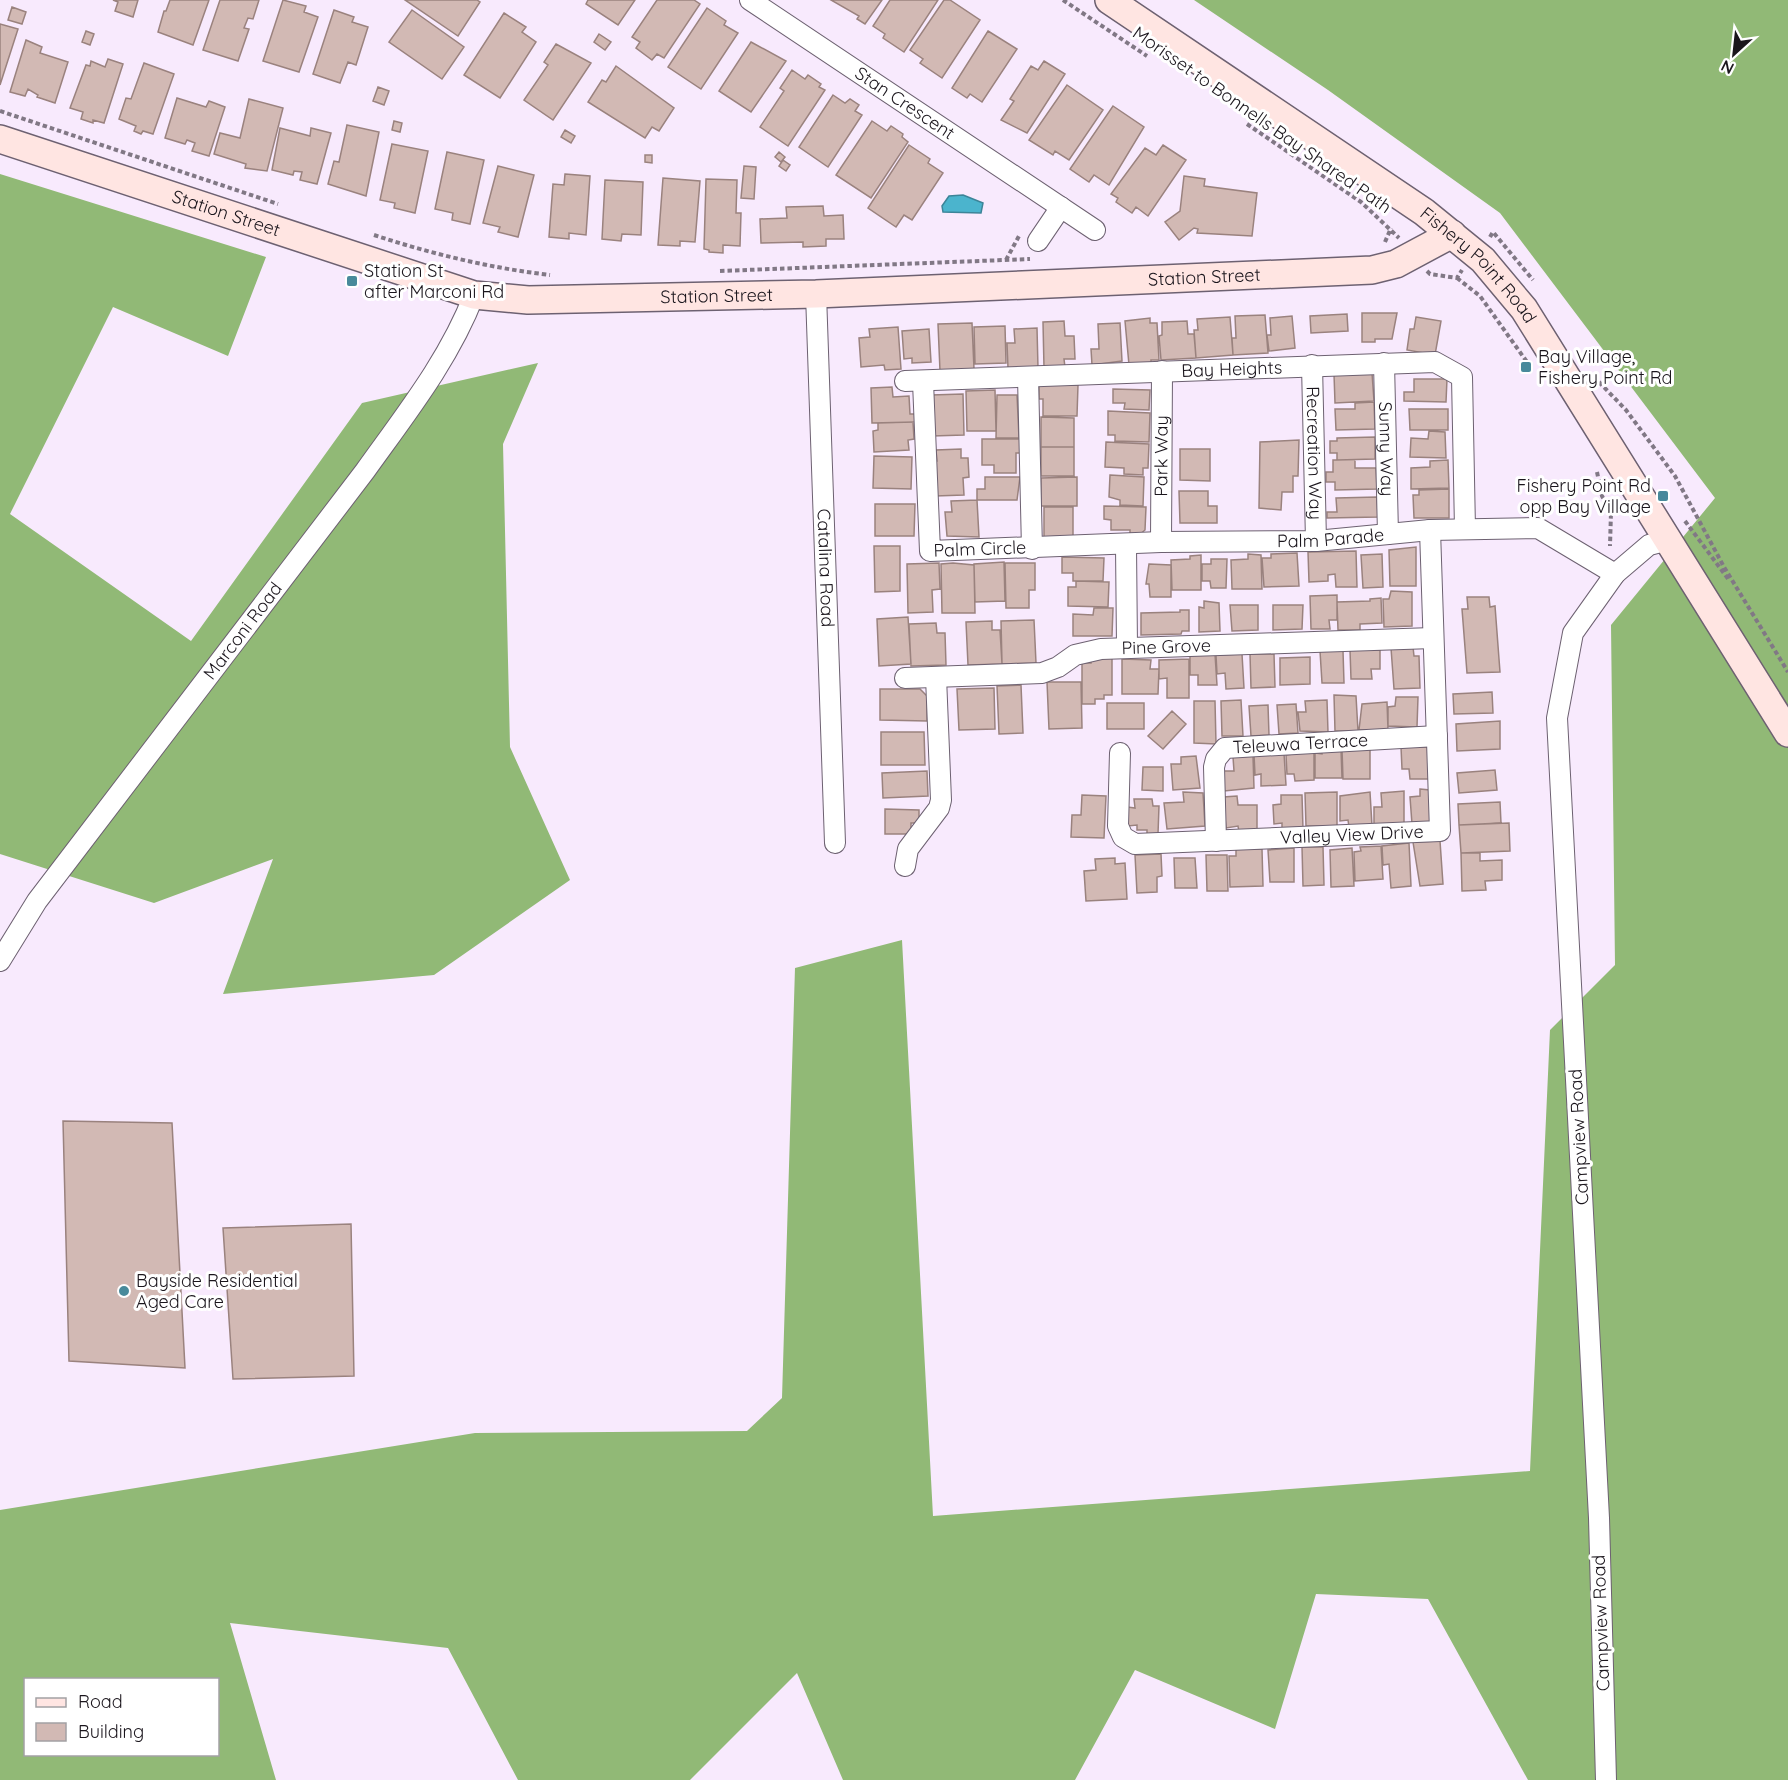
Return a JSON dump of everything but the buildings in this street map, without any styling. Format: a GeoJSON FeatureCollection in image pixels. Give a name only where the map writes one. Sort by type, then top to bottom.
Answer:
{"type":"FeatureCollection","features":[{"type":"Feature","properties":{"kind":"street","name":"Stan Crescent"},"geometry":{"type":"LineString","coordinates":[[750,0],[1095,230]]}},
{"type":"Feature","properties":{"kind":"street","name":"Fishery Point Road"},"geometry":{"type":"LineString","coordinates":[[1109,0],[1452,234],[1476,254],[1524,309],[1788,733]]}},
{"type":"Feature","properties":{"kind":"street","name":"Station Street"},"geometry":{"type":"LineString","coordinates":[[0,139],[474,295],[528,300],[816,294],[1372,270],[1396,264],[1452,234]]}},
{"type":"Feature","properties":{"kind":"street"},"geometry":{"type":"LineString","coordinates":[[1040,250],[1061,207]]}},
{"type":"Feature","properties":{"kind":"street","name":"Catalina Road"},"geometry":{"type":"LineString","coordinates":[[816,294],[835,843]]}},
{"type":"Feature","properties":{"kind":"street","name":"Marconi Road"},"geometry":{"type":"LineString","coordinates":[[0,962],[37,901],[399,423],[445,356],[474,295]]}},
{"type":"Feature","properties":{"kind":"street","name":"Bay Heights"},"geometry":{"type":"LineString","coordinates":[[1028,377],[1435,362],[1462,377],[1465,529]]}},
{"type":"Feature","properties":{"kind":"street","name":"Sunny Way"},"geometry":{"type":"LineString","coordinates":[[1384,363],[1388,534]]}},
{"type":"Feature","properties":{"kind":"street","name":"Recreation Way"},"geometry":{"type":"LineString","coordinates":[[1312,365],[1316,541]]}},
{"type":"Feature","properties":{"kind":"street","name":"Park Way"},"geometry":{"type":"LineString","coordinates":[[1161,542],[1162,371]]}},
{"type":"Feature","properties":{"kind":"street","name":"Palm Circle"},"geometry":{"type":"LineString","coordinates":[[1028,377],[1032,549],[930,551],[914,381],[1028,377]]}},
{"type":"Feature","properties":{"kind":"street","name":"Palm Parade"},"geometry":{"type":"LineString","coordinates":[[1032,549],[1126,546],[1161,542],[1316,541],[1430,530],[1538,528],[1615,574]]}},
{"type":"Feature","properties":{"kind":"street","name":"Valley View Drive"},"geometry":{"type":"LineString","coordinates":[[1120,753],[1118,826],[1123,837],[1135,844],[1440,831],[1430,530]]}},
{"type":"Feature","properties":{"kind":"street","name":"Campview Road"},"geometry":{"type":"LineString","coordinates":[[1606,1780],[1599,1518],[1557,718],[1573,633],[1615,574],[1649,545],[1668,540]]}},
{"type":"Feature","properties":{"kind":"street"},"geometry":{"type":"LineString","coordinates":[[1126,546],[1127,647]]}},
{"type":"Feature","properties":{"kind":"street","name":"Pine Grove"},"geometry":{"type":"LineString","coordinates":[[905,678],[1042,672],[1058,667],[1075,655],[1101,649],[1127,647],[1434,638]]}},
{"type":"Feature","properties":{"kind":"street"},"geometry":{"type":"LineString","coordinates":[[906,866],[908,849],[939,808],[941,800],[936,677]]}},
{"type":"Feature","properties":{"kind":"street","name":"Teleuwa Terrace"},"geometry":{"type":"LineString","coordinates":[[1216,841],[1214,767],[1216,759],[1225,748],[1437,736]]}},
{"type":"Feature","properties":{"kind":"path","name":"Morisset to Bonnells Bay Shared Path"},"geometry":{"type":"LineString","coordinates":[[1063,0],[1149,57]]}},
{"type":"Feature","properties":{"kind":"path"},"geometry":{"type":"LineString","coordinates":[[0,111],[279,204]]}},
{"type":"Feature","properties":{"kind":"path","name":"Morisset to Bonnells Bay Shared Path"},"geometry":{"type":"LineString","coordinates":[[1244,122],[1361,202],[1391,228],[1430,274],[1457,278]]}},
{"type":"Feature","properties":{"kind":"path"},"geometry":{"type":"LineString","coordinates":[[1006,260],[1024,226]]}},
{"type":"Feature","properties":{"kind":"path"},"geometry":{"type":"LineString","coordinates":[[1378,245],[1386,242],[1391,228]]}},
{"type":"Feature","properties":{"kind":"path"},"geometry":{"type":"LineString","coordinates":[[363,232],[426,252],[499,268],[560,275]]}},
{"type":"Feature","properties":{"kind":"path"},"geometry":{"type":"LineString","coordinates":[[1529,364],[1480,296],[1457,278],[1493,232],[1534,283]]}},
{"type":"Feature","properties":{"kind":"path"},"geometry":{"type":"LineString","coordinates":[[717,271],[1006,260],[1040,250]]}},
{"type":"Feature","properties":{"kind":"path"},"geometry":{"type":"LineString","coordinates":[[1593,374],[1626,410],[1675,476],[1742,597],[1788,672]]}},
{"type":"Feature","properties":{"kind":"path"},"geometry":{"type":"LineString","coordinates":[[1618,417],[1626,410]]}},
{"type":"Feature","properties":{"kind":"path"},"geometry":{"type":"LineString","coordinates":[[1596,469],[1602,496],[1611,512],[1610,546]]}},
{"type":"Feature","properties":{"kind":"path"},"geometry":{"type":"LineString","coordinates":[[1683,517],[1742,597]]}},
{"type":"Feature","properties":{"kind":"green space"},"geometry":{"type":"Polygon","coordinates":[[[1194,0],[1788,0],[1788,1780],[1528,1780],[1428,1599],[1316,1594],[1275,1729],[1135,1670],[1075,1780],[843,1780],[797,1673],[690,1780],[518,1780],[448,1648],[230,1623],[276,1780],[0,1780],[0,1510],[475,1433],[747,1431],[782,1398],[795,968],[902,940],[933,1516],[1530,1471],[1550,1030],[1615,965],[1611,625],[1715,498],[1500,213],[1328,90],[1194,0]]]}},
{"type":"Feature","properties":{"kind":"green space"},"geometry":{"type":"Polygon","coordinates":[[[0,174],[266,257],[228,356],[113,307],[10,514],[191,641],[362,403],[538,363],[503,444],[510,747],[570,880],[434,975],[223,994],[273,859],[154,903],[0,854],[0,174]]]}},
{"type":"Feature","properties":{"kind":"water"},"geometry":{"type":"Polygon","coordinates":[[[963,195],[983,203],[981,213],[943,212],[942,206],[949,196],[963,195]]]}},
{"type":"Feature","properties":{"kind":"place","name":"Station St after Marconi Rd"},"geometry":{"type":"Point","coordinates":[352,281]}},
{"type":"Feature","properties":{"kind":"place","name":"Bay Village, Fishery Point Rd"},"geometry":{"type":"Point","coordinates":[1526,367]}},
{"type":"Feature","properties":{"kind":"place","name":"Fishery Point Rd opp Bay Village"},"geometry":{"type":"Point","coordinates":[1663,496]}},
{"type":"Feature","properties":{"kind":"place","name":"Bayside Residential Aged Care"},"geometry":{"type":"Point","coordinates":[124,1291]}}]}
